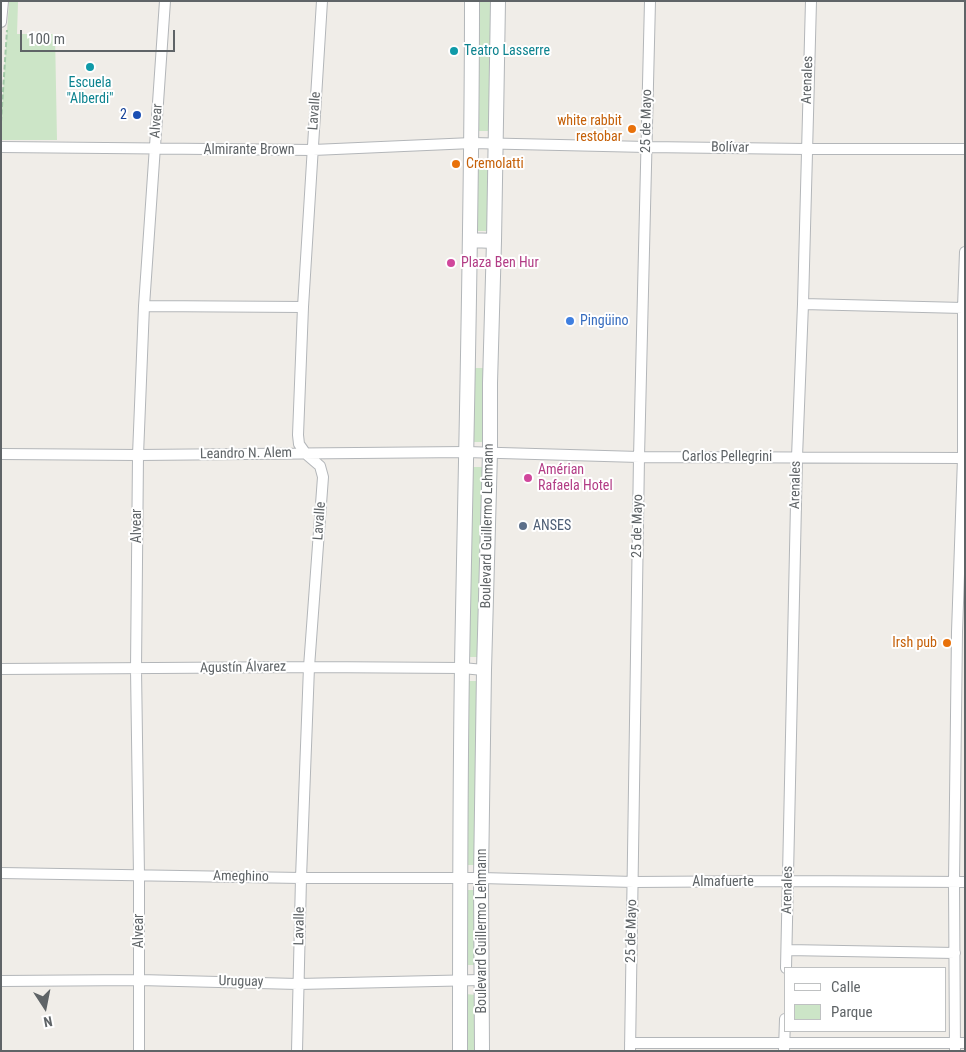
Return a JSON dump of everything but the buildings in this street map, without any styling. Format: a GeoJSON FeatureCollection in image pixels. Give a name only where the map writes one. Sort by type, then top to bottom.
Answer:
{"type":"FeatureCollection","features":[{"type":"Feature","properties":{"kind":"main road","name":"Boulevard Guillermo Lehmann"},"geometry":{"type":"LineString","coordinates":[[460,1051],[462,668],[472,143],[472,1]]}},
{"type":"Feature","properties":{"kind":"main road","name":"Boulevard Guillermo Lehmann"},"geometry":{"type":"LineString","coordinates":[[482,1051],[481,878],[484,670],[498,1]]}},
{"type":"Feature","properties":{"kind":"main road"},"geometry":{"type":"LineString","coordinates":[[470,240],[494,241]]}},
{"type":"Feature","properties":{"kind":"main road"},"geometry":{"type":"LineString","coordinates":[[468,359],[491,360]]}},
{"type":"Feature","properties":{"kind":"street"},"geometry":{"type":"LineString","coordinates":[[3,1],[4,26]]}},
{"type":"Feature","properties":{"kind":"street","name":"Alvear"},"geometry":{"type":"LineString","coordinates":[[139,1051],[136,669],[138,455],[144,306],[165,1]]}},
{"type":"Feature","properties":{"kind":"street","name":"Lavalle"},"geometry":{"type":"LineString","coordinates":[[297,1051],[301,878],[310,667],[323,477],[320,466],[306,454],[299,444],[298,436],[303,307],[322,1]]}},
{"type":"Feature","properties":{"kind":"street","name":"25 de Mayo"},"geometry":{"type":"LineString","coordinates":[[630,1047],[639,457],[650,1]]}},
{"type":"Feature","properties":{"kind":"street","name":"Arenales"},"geometry":{"type":"LineString","coordinates":[[786,967],[797,457],[811,1]]}},
{"type":"Feature","properties":{"kind":"street","name":"Almirante Brown"},"geometry":{"type":"LineString","coordinates":[[1,147],[313,150],[496,143]]}},
{"type":"Feature","properties":{"kind":"street","name":"Bolívar"},"geometry":{"type":"LineString","coordinates":[[496,143],[647,147],[965,149]]}},
{"type":"Feature","properties":{"kind":"street"},"geometry":{"type":"LineString","coordinates":[[630,1047],[958,1045],[955,953],[960,882],[964,458],[963,308],[965,252]]}},
{"type":"Feature","properties":{"kind":"street"},"geometry":{"type":"LineString","coordinates":[[803,304],[963,308]]}},
{"type":"Feature","properties":{"kind":"street"},"geometry":{"type":"LineString","coordinates":[[144,306],[303,307]]}},
{"type":"Feature","properties":{"kind":"street","name":"Carlos Pellegrini"},"geometry":{"type":"LineString","coordinates":[[490,452],[639,457],[964,458]]}},
{"type":"Feature","properties":{"kind":"street","name":"Leandro N. Alem"},"geometry":{"type":"LineString","coordinates":[[1,454],[138,455],[490,452]]}},
{"type":"Feature","properties":{"kind":"street","name":"Agustín Álvarez"},"geometry":{"type":"LineString","coordinates":[[1,669],[310,667],[462,668],[484,670]]}},
{"type":"Feature","properties":{"kind":"street","name":"Ameghino"},"geometry":{"type":"LineString","coordinates":[[1,873],[301,878],[481,878]]}},
{"type":"Feature","properties":{"kind":"street","name":"Almafuerte"},"geometry":{"type":"LineString","coordinates":[[481,878],[634,882],[960,882]]}},
{"type":"Feature","properties":{"kind":"street"},"geometry":{"type":"LineString","coordinates":[[786,950],[955,953]]}},
{"type":"Feature","properties":{"kind":"street","name":"Uruguay"},"geometry":{"type":"LineString","coordinates":[[1,981],[138,980],[298,984],[481,980]]}},
{"type":"Feature","properties":{"kind":"street"},"geometry":{"type":"LineString","coordinates":[[784,1046],[785,1032]]}},
{"type":"Feature","properties":{"kind":"path"},"geometry":{"type":"LineString","coordinates":[[1,122],[4,26]]}},
{"type":"Feature","properties":{"kind":"green space"},"geometry":{"type":"Polygon","coordinates":[[[478,1],[492,1],[490,131],[477,131],[478,1]]]}},
{"type":"Feature","properties":{"kind":"green space"},"geometry":{"type":"Polygon","coordinates":[[[9,2],[18,2],[17,34],[55,34],[57,140],[1,140],[9,2]]]}},
{"type":"Feature","properties":{"kind":"green space"},"geometry":{"type":"Polygon","coordinates":[[[476,159],[489,159],[488,231],[475,231],[476,159]]]}},
{"type":"Feature","properties":{"kind":"green space"},"geometry":{"type":"Polygon","coordinates":[[[472,368],[486,368],[484,442],[470,442],[472,368]]]}},
{"type":"Feature","properties":{"kind":"green space"},"geometry":{"type":"Polygon","coordinates":[[[471,467],[484,467],[480,657],[467,657],[471,467]]]}},
{"type":"Feature","properties":{"kind":"green space"},"geometry":{"type":"Polygon","coordinates":[[[466,681],[479,681],[477,865],[463,865],[466,681]]]}},
{"type":"Feature","properties":{"kind":"green space"},"geometry":{"type":"Polygon","coordinates":[[[464,890],[478,890],[478,965],[464,965],[464,890]]]}},
{"type":"Feature","properties":{"kind":"green space"},"geometry":{"type":"Polygon","coordinates":[[[464,994],[477,995],[478,1051],[464,1051],[464,994]]]}},
{"type":"Feature","properties":{"kind":"place","name":"Teatro Lasserre"},"geometry":{"type":"Point","coordinates":[454,51]}},
{"type":"Feature","properties":{"kind":"place","name":"Escuela \"Alberdi\""},"geometry":{"type":"Point","coordinates":[90,67]}},
{"type":"Feature","properties":{"kind":"place","name":"2"},"geometry":{"type":"Point","coordinates":[137,115]}},
{"type":"Feature","properties":{"kind":"place","name":"white rabbit restobar"},"geometry":{"type":"Point","coordinates":[632,129]}},
{"type":"Feature","properties":{"kind":"place","name":"Cremolatti"},"geometry":{"type":"Point","coordinates":[456,164]}},
{"type":"Feature","properties":{"kind":"place","name":"Plaza Ben Hur"},"geometry":{"type":"Point","coordinates":[451,263]}},
{"type":"Feature","properties":{"kind":"place","name":"Pingüino"},"geometry":{"type":"Point","coordinates":[570,321]}},
{"type":"Feature","properties":{"kind":"place","name":"Amérian Rafaela Hotel"},"geometry":{"type":"Point","coordinates":[528,478]}},
{"type":"Feature","properties":{"kind":"place","name":"ANSES"},"geometry":{"type":"Point","coordinates":[523,526]}},
{"type":"Feature","properties":{"kind":"place","name":"Irsh pub"},"geometry":{"type":"Point","coordinates":[947,643]}}]}
